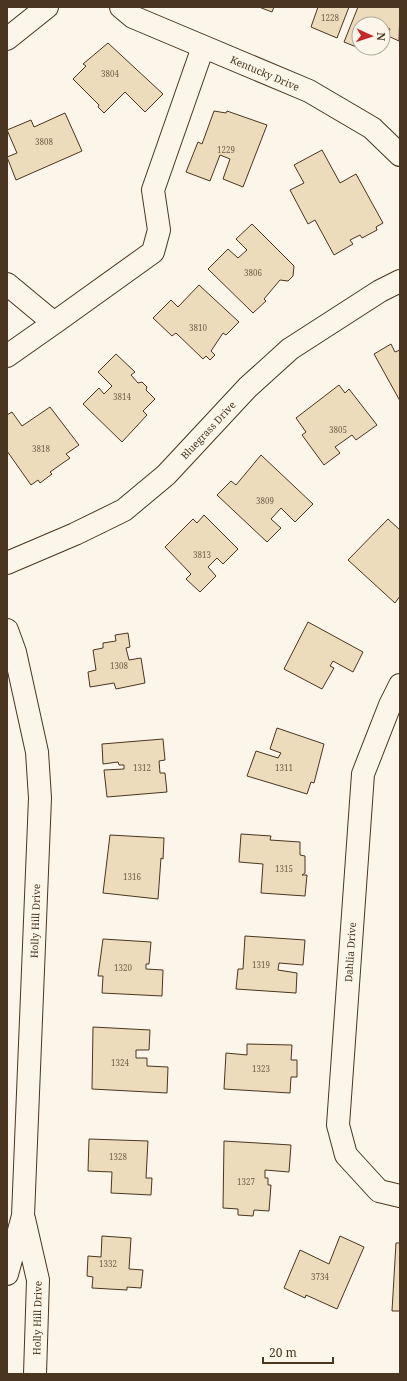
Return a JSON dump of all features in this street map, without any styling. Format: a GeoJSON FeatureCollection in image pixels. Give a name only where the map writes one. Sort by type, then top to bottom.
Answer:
{"type":"FeatureCollection","features":[{"type":"Feature","properties":{"kind":"street"},"geometry":{"type":"LineString","coordinates":[[7,39],[47,7]]}},
{"type":"Feature","properties":{"kind":"street","name":"Kentucky Drive"},"geometry":{"type":"LineString","coordinates":[[121,7],[133,18],[309,92],[372,128],[400,155]]}},
{"type":"Feature","properties":{"kind":"street"},"geometry":{"type":"LineString","coordinates":[[7,356],[153,252],[159,230],[153,190],[203,47]]}},
{"type":"Feature","properties":{"kind":"street","name":"Bluegrass Drive"},"geometry":{"type":"LineString","coordinates":[[7,563],[75,534],[124,510],[166,475],[248,388],[290,349],[380,291],[400,281]]}},
{"type":"Feature","properties":{"kind":"street"},"geometry":{"type":"LineString","coordinates":[[7,284],[54,323]]}},
{"type":"Feature","properties":{"kind":"street","name":"Holly Hill Drive"},"geometry":{"type":"LineString","coordinates":[[7,630],[15,652],[37,752],[40,798],[23,1216],[7,1274]]}},
{"type":"Feature","properties":{"kind":"street","name":"Dahlia Drive"},"geometry":{"type":"LineString","coordinates":[[400,685],[390,705],[363,774],[338,1125],[346,1155],[379,1191],[400,1196]]}},
{"type":"Feature","properties":{"kind":"street","name":"Holly Hill Drive"},"geometry":{"type":"LineString","coordinates":[[23,1216],[38,1280],[35,1374]]}},
{"type":"Feature","properties":{"kind":"building"},"geometry":{"type":"Polygon","coordinates":[[[259,7],[274,7],[272,12],[259,7]]]}},
{"type":"Feature","properties":{"kind":"building"},"geometry":{"type":"Polygon","coordinates":[[[318,7],[349,7],[337,38],[311,27],[318,7]]]}},
{"type":"Feature","properties":{"kind":"building"},"geometry":{"type":"Polygon","coordinates":[[[358,7],[400,7],[399,41],[391,37],[391,16],[354,16],[358,7]]]}},
{"type":"Feature","properties":{"kind":"building"},"geometry":{"type":"Polygon","coordinates":[[[351,24],[351,45],[344,42],[351,24]]]}},
{"type":"Feature","properties":{"kind":"building"},"geometry":{"type":"Polygon","coordinates":[[[108,43],[163,94],[145,112],[125,92],[104,113],[98,107],[99,105],[73,79],[86,66],[83,64],[108,43]]]}},
{"type":"Feature","properties":{"kind":"building"},"geometry":{"type":"Polygon","coordinates":[[[214,111],[226,113],[227,111],[267,125],[243,187],[223,179],[230,159],[220,155],[210,181],[186,172],[198,142],[202,144],[214,111]]]}},
{"type":"Feature","properties":{"kind":"building"},"geometry":{"type":"Polygon","coordinates":[[[65,113],[82,151],[16,180],[7,157],[17,153],[7,130],[31,120],[34,127],[65,113]]]}},
{"type":"Feature","properties":{"kind":"building"},"geometry":{"type":"Polygon","coordinates":[[[322,150],[340,183],[356,174],[383,223],[376,227],[377,230],[362,238],[360,235],[350,240],[353,244],[334,255],[315,220],[308,224],[290,190],[304,183],[294,165],[322,150]]]}},
{"type":"Feature","properties":{"kind":"building"},"geometry":{"type":"Polygon","coordinates":[[[252,224],[294,266],[293,276],[288,281],[280,280],[264,299],[266,301],[253,313],[208,269],[228,249],[238,258],[247,250],[236,239],[252,224]]]}},
{"type":"Feature","properties":{"kind":"building"},"geometry":{"type":"Polygon","coordinates":[[[199,285],[239,322],[226,335],[223,333],[211,351],[215,355],[210,360],[206,356],[203,359],[176,333],[172,336],[153,318],[171,300],[178,307],[199,285]]]}},
{"type":"Feature","properties":{"kind":"building"},"geometry":{"type":"Polygon","coordinates":[[[391,344],[395,352],[400,350],[400,401],[374,354],[391,344]]]}},
{"type":"Feature","properties":{"kind":"building"},"geometry":{"type":"Polygon","coordinates":[[[116,354],[135,372],[131,375],[138,383],[142,382],[147,387],[146,390],[155,399],[143,411],[147,415],[122,442],[83,404],[99,388],[104,394],[112,386],[98,372],[116,354]]]}},
{"type":"Feature","properties":{"kind":"building"},"geometry":{"type":"Polygon","coordinates":[[[339,385],[345,393],[349,389],[377,425],[356,440],[352,435],[335,447],[340,453],[324,465],[302,435],[306,432],[296,418],[339,385]]]}},
{"type":"Feature","properties":{"kind":"building"},"geometry":{"type":"Polygon","coordinates":[[[50,407],[79,445],[66,454],[70,458],[50,472],[52,474],[40,483],[38,480],[31,485],[7,451],[7,415],[12,412],[22,426],[50,407]]]}},
{"type":"Feature","properties":{"kind":"building"},"geometry":{"type":"Polygon","coordinates":[[[261,455],[313,504],[295,522],[281,508],[271,519],[281,528],[267,542],[217,495],[231,481],[236,485],[261,455]]]}},
{"type":"Feature","properties":{"kind":"building"},"geometry":{"type":"Polygon","coordinates":[[[204,515],[238,549],[223,564],[217,558],[208,567],[216,576],[200,592],[186,579],[191,574],[165,547],[193,519],[197,523],[204,515]]]}},
{"type":"Feature","properties":{"kind":"building"},"geometry":{"type":"Polygon","coordinates":[[[388,519],[400,530],[400,596],[395,603],[348,560],[388,519]]]}},
{"type":"Feature","properties":{"kind":"building"},"geometry":{"type":"Polygon","coordinates":[[[308,622],[363,652],[353,672],[333,661],[330,666],[334,668],[322,689],[284,669],[308,622]]]}},
{"type":"Feature","properties":{"kind":"building"},"geometry":{"type":"Polygon","coordinates":[[[128,633],[130,647],[126,648],[129,660],[141,658],[145,683],[116,689],[114,683],[90,687],[88,672],[96,670],[93,650],[103,648],[103,643],[116,641],[115,635],[128,633]]]}},
{"type":"Feature","properties":{"kind":"building"},"geometry":{"type":"Polygon","coordinates":[[[277,728],[324,744],[314,783],[311,782],[307,794],[247,776],[256,751],[278,758],[281,753],[270,749],[277,728]]]}},
{"type":"Feature","properties":{"kind":"building"},"geometry":{"type":"Polygon","coordinates":[[[163,739],[165,760],[159,761],[160,773],[165,773],[167,792],[107,797],[104,770],[124,769],[124,765],[119,765],[118,762],[103,764],[102,744],[163,739]]]}},
{"type":"Feature","properties":{"kind":"building"},"geometry":{"type":"Polygon","coordinates":[[[241,834],[271,836],[270,840],[300,842],[300,855],[305,856],[305,873],[302,875],[307,875],[305,896],[261,893],[263,864],[239,862],[241,834]]]}},
{"type":"Feature","properties":{"kind":"building"},"geometry":{"type":"Polygon","coordinates":[[[110,835],[164,838],[158,899],[103,893],[110,835]]]}},
{"type":"Feature","properties":{"kind":"building"},"geometry":{"type":"Polygon","coordinates":[[[245,936],[305,940],[303,965],[279,963],[278,970],[297,973],[296,993],[236,989],[238,969],[243,969],[245,936]]]}},
{"type":"Feature","properties":{"kind":"building"},"geometry":{"type":"Polygon","coordinates":[[[103,939],[151,942],[149,964],[146,964],[146,969],[163,970],[162,996],[102,993],[103,976],[98,976],[103,939]]]}},
{"type":"Feature","properties":{"kind":"building"},"geometry":{"type":"Polygon","coordinates":[[[93,1027],[150,1030],[149,1050],[136,1050],[136,1058],[147,1058],[147,1066],[168,1067],[167,1093],[92,1089],[93,1027]]]}},
{"type":"Feature","properties":{"kind":"building"},"geometry":{"type":"Polygon","coordinates":[[[247,1044],[292,1045],[291,1060],[297,1060],[297,1077],[291,1077],[290,1093],[224,1089],[226,1053],[247,1055],[247,1044]]]}},
{"type":"Feature","properties":{"kind":"building"},"geometry":{"type":"Polygon","coordinates":[[[89,1139],[148,1141],[146,1178],[152,1178],[151,1195],[111,1193],[112,1172],[88,1171],[89,1139]]]}},
{"type":"Feature","properties":{"kind":"building"},"geometry":{"type":"Polygon","coordinates":[[[224,1141],[291,1145],[289,1172],[265,1170],[265,1178],[268,1178],[268,1185],[271,1185],[269,1211],[254,1210],[253,1216],[238,1215],[238,1209],[223,1208],[224,1141]]]}},
{"type":"Feature","properties":{"kind":"building"},"geometry":{"type":"Polygon","coordinates":[[[102,1236],[131,1238],[129,1269],[143,1270],[141,1288],[127,1287],[127,1290],[92,1288],[93,1277],[87,1276],[88,1256],[101,1257],[102,1236]]]}},
{"type":"Feature","properties":{"kind":"building"},"geometry":{"type":"Polygon","coordinates":[[[340,1236],[364,1247],[337,1309],[306,1295],[305,1298],[284,1288],[300,1250],[329,1264],[340,1236]]]}},
{"type":"Feature","properties":{"kind":"building"},"geometry":{"type":"Polygon","coordinates":[[[396,1243],[400,1243],[400,1311],[392,1311],[396,1243]]]}}]}
